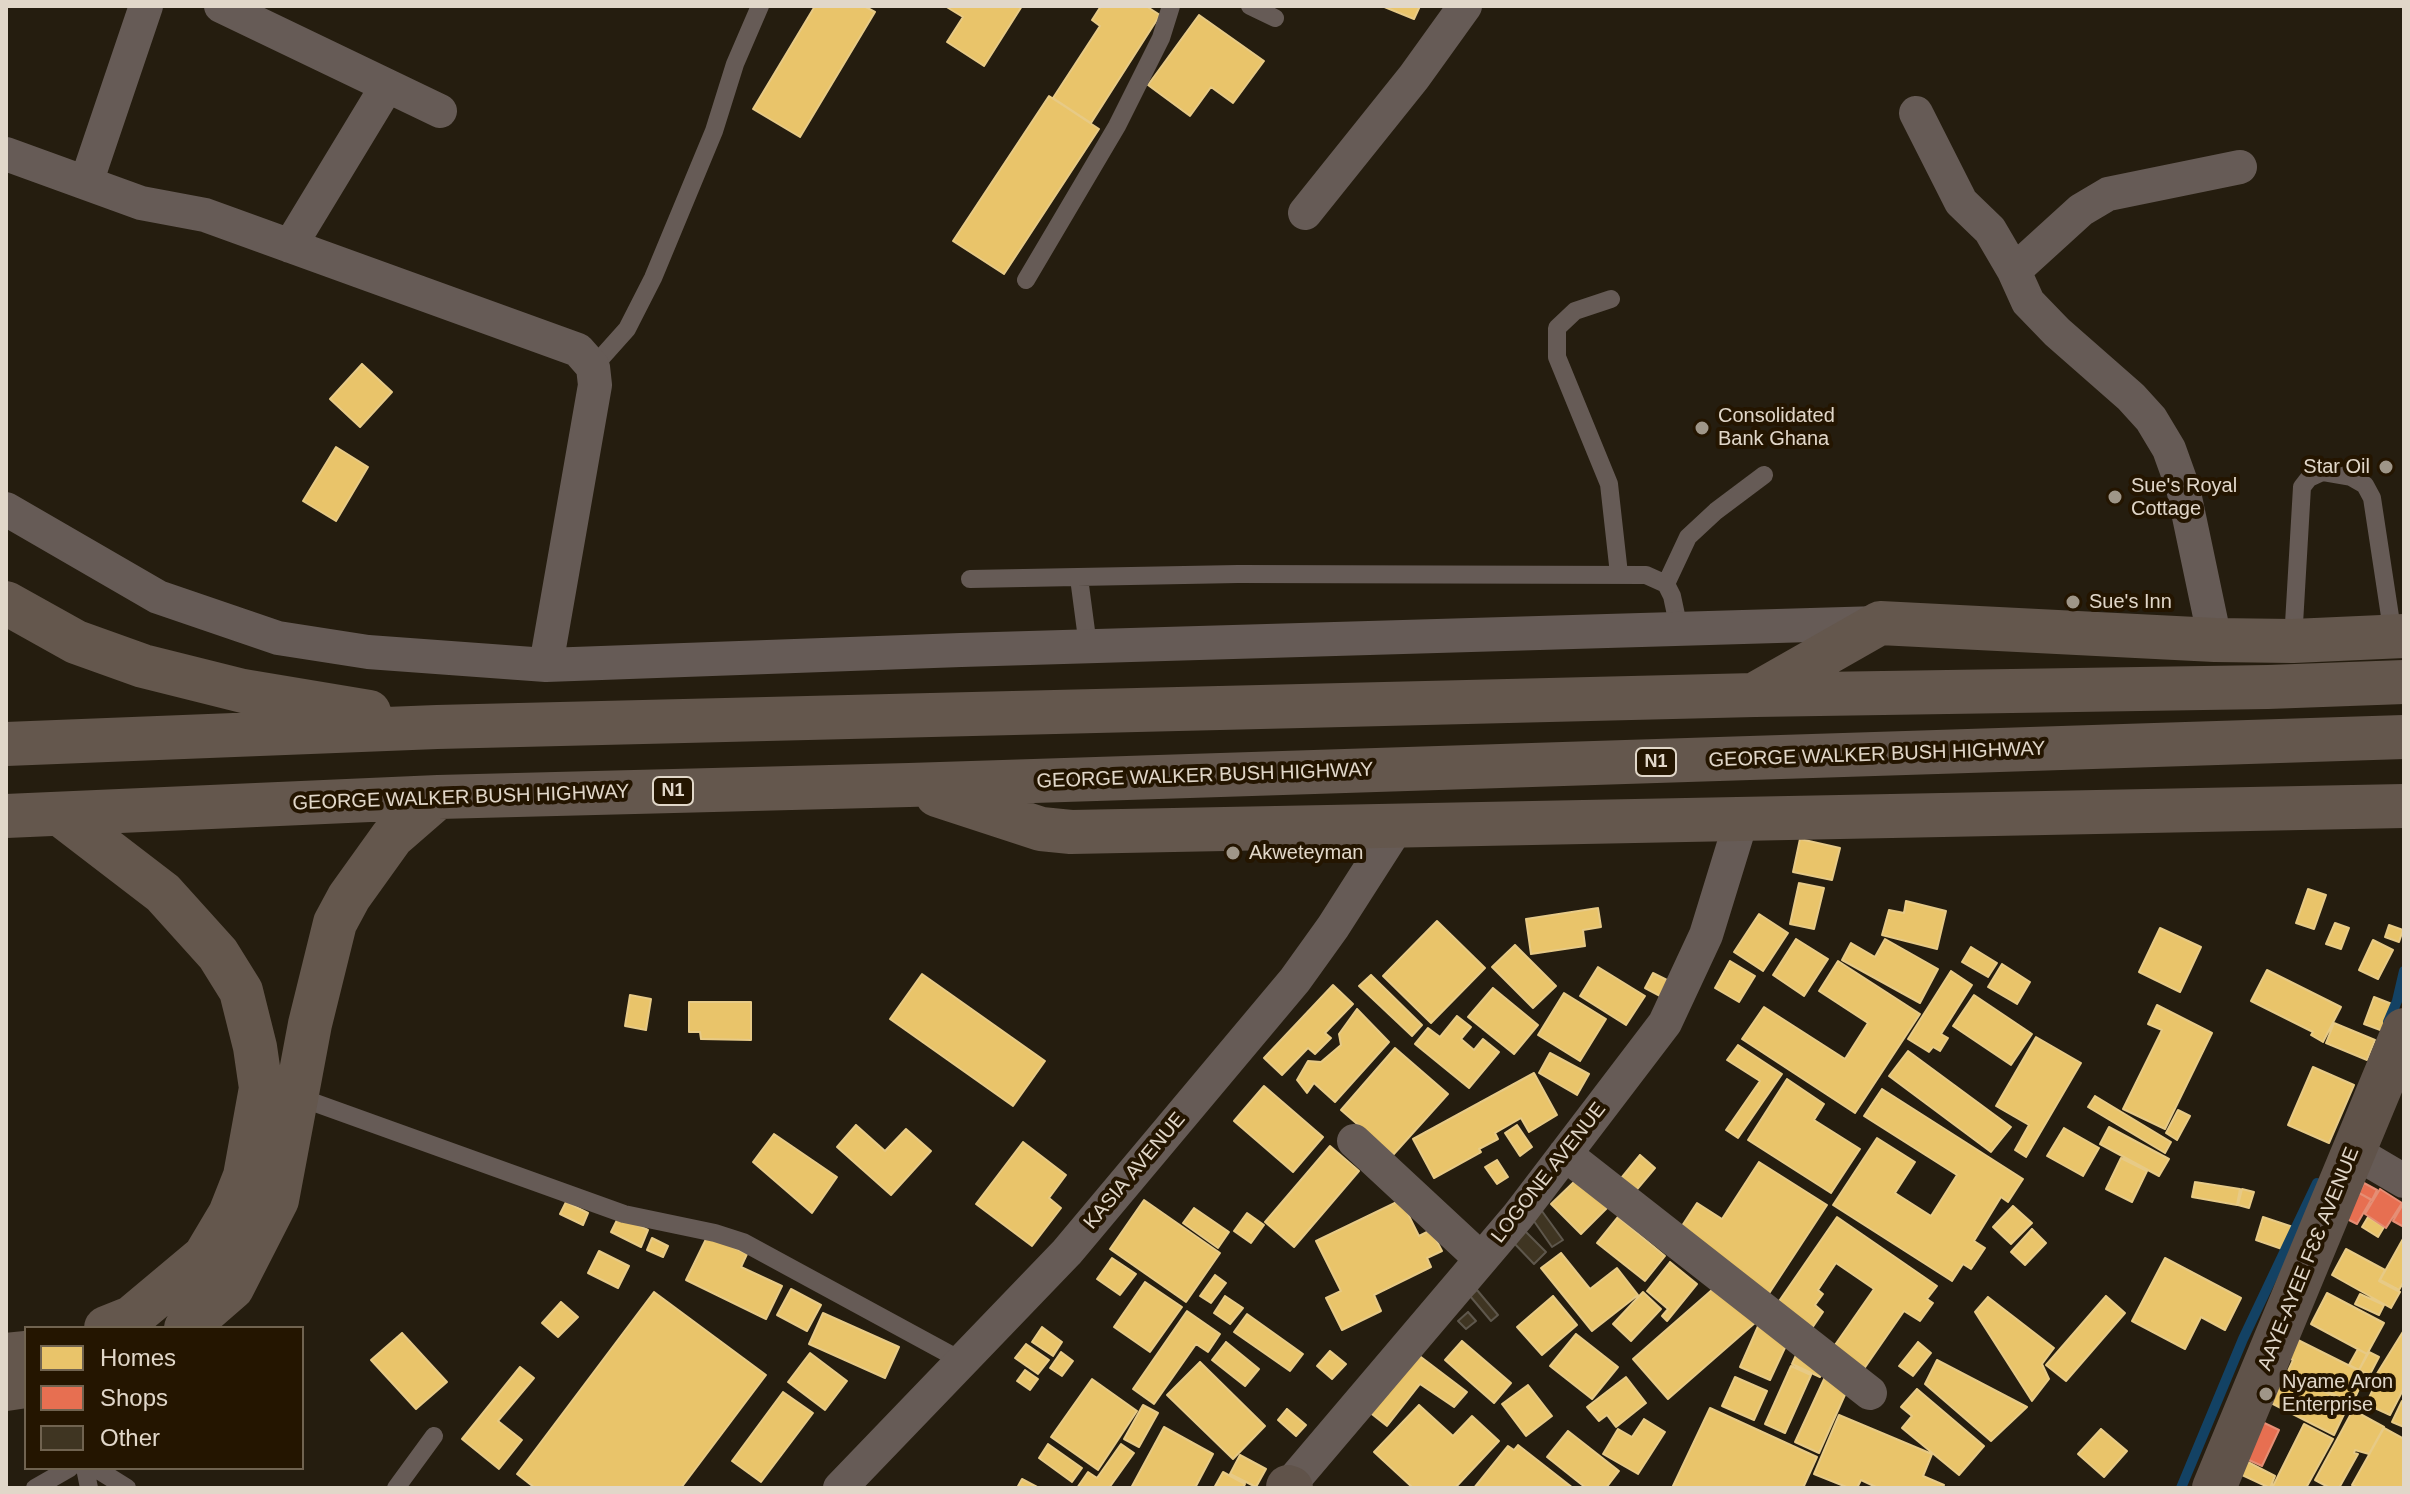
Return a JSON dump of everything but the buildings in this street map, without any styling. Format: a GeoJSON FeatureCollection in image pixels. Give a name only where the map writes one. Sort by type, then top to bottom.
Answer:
{"type":"FeatureCollection","features":[{"type":"Feature","properties":{"kind":"highway"},"geometry":{"type":"LineString","coordinates":[[6,603],[76,642],[143,666],[243,691],[340,705],[437,727]]}},
{"type":"Feature","properties":{"kind":"highway"},"geometry":{"type":"LineString","coordinates":[[1755,695],[1880,623],[2215,640],[2293,641],[2398,636]]}},
{"type":"Feature","properties":{"kind":"highway"},"geometry":{"type":"LineString","coordinates":[[6,744],[437,727],[2404,682]]}},
{"type":"Feature","properties":{"kind":"highway","name":"GEORGE WALKER BUSH HIGHWAY"},"geometry":{"type":"LineString","coordinates":[[6,816],[438,797],[2404,737]]}},
{"type":"Feature","properties":{"kind":"highway"},"geometry":{"type":"LineString","coordinates":[[909,785],[1041,829],[1071,832],[2404,806]]}},
{"type":"Feature","properties":{"kind":"highway"},"geometry":{"type":"LineString","coordinates":[[188,1326],[232,1288],[277,1200],[325,954],[335,923],[392,837],[438,797]]}},
{"type":"Feature","properties":{"kind":"highway"},"geometry":{"type":"LineString","coordinates":[[60,814],[163,893],[218,954],[241,991],[255,1047],[261,1088],[245,1176],[230,1214],[205,1256],[131,1318],[111,1326]]}},
{"type":"Feature","properties":{"kind":"street"},"geometry":{"type":"LineString","coordinates":[[86,183],[146,6]]}},
{"type":"Feature","properties":{"kind":"street"},"geometry":{"type":"LineString","coordinates":[[221,6],[440,111]]}},
{"type":"Feature","properties":{"kind":"street"},"geometry":{"type":"LineString","coordinates":[[1305,213],[1414,77],[1465,6]]}},
{"type":"Feature","properties":{"kind":"street"},"geometry":{"type":"LineString","coordinates":[[290,246],[387,86]]}},
{"type":"Feature","properties":{"kind":"street"},"geometry":{"type":"LineString","coordinates":[[1916,113],[1961,202],[1990,230],[2028,302],[2131,397],[2151,419],[2169,449],[2183,488],[2215,640]]}},
{"type":"Feature","properties":{"kind":"street"},"geometry":{"type":"LineString","coordinates":[[6,154],[141,203],[205,215],[578,350],[593,367],[595,385],[546,665]]}},
{"type":"Feature","properties":{"kind":"street"},"geometry":{"type":"LineString","coordinates":[[2014,271],[2081,210],[2108,194],[2240,167]]}},
{"type":"Feature","properties":{"kind":"street"},"geometry":{"type":"LineString","coordinates":[[6,509],[158,597],[278,638],[368,652],[546,665],[1880,623]]}},
{"type":"Feature","properties":{"kind":"street","name":"LOGONE AVENUE"},"geometry":{"type":"LineString","coordinates":[[1289,1488],[1481,1259],[1665,1023],[1706,935],[1742,818]]}},
{"type":"Feature","properties":{"kind":"street","name":"KASIA AVENUE"},"geometry":{"type":"LineString","coordinates":[[840,1488],[1067,1252],[1295,980],[1397,827]]}},
{"type":"Feature","properties":{"kind":"street","name":"AAYE-AYEE FƐƐ AVENUE"},"geometry":{"type":"LineString","coordinates":[[2214,1488],[2404,1030]]}},
{"type":"Feature","properties":{"kind":"street"},"geometry":{"type":"LineString","coordinates":[[1354,1141],[1481,1259]]}},
{"type":"Feature","properties":{"kind":"street"},"geometry":{"type":"LineString","coordinates":[[2353,1151],[2404,1181]]}},
{"type":"Feature","properties":{"kind":"street"},"geometry":{"type":"LineString","coordinates":[[1565,1154],[1870,1393]]}},
{"type":"Feature","properties":{"kind":"lane"},"geometry":{"type":"LineString","coordinates":[[593,367],[627,329],[653,278],[714,131],[735,64],[760,6]]}},
{"type":"Feature","properties":{"kind":"lane"},"geometry":{"type":"LineString","coordinates":[[1026,280],[1117,126],[1161,38],[1171,6]]}},
{"type":"Feature","properties":{"kind":"lane"},"geometry":{"type":"LineString","coordinates":[[1250,6],[1275,18]]}},
{"type":"Feature","properties":{"kind":"lane"},"geometry":{"type":"LineString","coordinates":[[1611,299],[1575,311],[1557,328],[1557,357],[1609,484],[1619,574]]}},
{"type":"Feature","properties":{"kind":"lane"},"geometry":{"type":"LineString","coordinates":[[2293,641],[2302,487],[2309,478],[2322,472],[2351,477],[2365,485],[2372,498],[2398,636]]}},
{"type":"Feature","properties":{"kind":"lane"},"geometry":{"type":"LineString","coordinates":[[1666,584],[1688,537],[1716,511],[1764,475]]}},
{"type":"Feature","properties":{"kind":"lane"},"geometry":{"type":"LineString","coordinates":[[970,579],[1238,574],[1646,575],[1666,584],[1672,596],[1679,629]]}},
{"type":"Feature","properties":{"kind":"lane"},"geometry":{"type":"LineString","coordinates":[[1079,578],[1088,646]]}},
{"type":"Feature","properties":{"kind":"lane"},"geometry":{"type":"LineString","coordinates":[[296,1096],[624,1214],[743,1242],[962,1361]]}},
{"type":"Feature","properties":{"kind":"lane"},"geometry":{"type":"LineString","coordinates":[[396,1488],[434,1436]]}},
{"type":"Feature","properties":{"kind":"lane"},"geometry":{"type":"LineString","coordinates":[[35,1488],[66,1470]]}},
{"type":"Feature","properties":{"kind":"lane"},"geometry":{"type":"LineString","coordinates":[[98,1470],[127,1488]]}},
{"type":"Feature","properties":{"kind":"waterway"},"geometry":{"type":"LineString","coordinates":[[2388,1022],[2404,971]]}},
{"type":"Feature","properties":{"kind":"waterway"},"geometry":{"type":"LineString","coordinates":[[2181,1488],[2243,1339],[2317,1183]]}},
{"type":"Feature","properties":{"kind":"place","name":"Consolidated Bank Ghana"},"geometry":{"type":"Point","coordinates":[1702,428]}},
{"type":"Feature","properties":{"kind":"place","name":"Star Oil"},"geometry":{"type":"Point","coordinates":[2386,467]}},
{"type":"Feature","properties":{"kind":"place","name":"Sue's Royal Cottage"},"geometry":{"type":"Point","coordinates":[2115,497]}},
{"type":"Feature","properties":{"kind":"place","name":"Sue's Inn"},"geometry":{"type":"Point","coordinates":[2073,602]}},
{"type":"Feature","properties":{"kind":"place","name":"Akweteyman"},"geometry":{"type":"Point","coordinates":[1233,853]}},
{"type":"Feature","properties":{"kind":"place","name":"Nyame Aron Enterprise"},"geometry":{"type":"Point","coordinates":[2266,1394]}}]}
